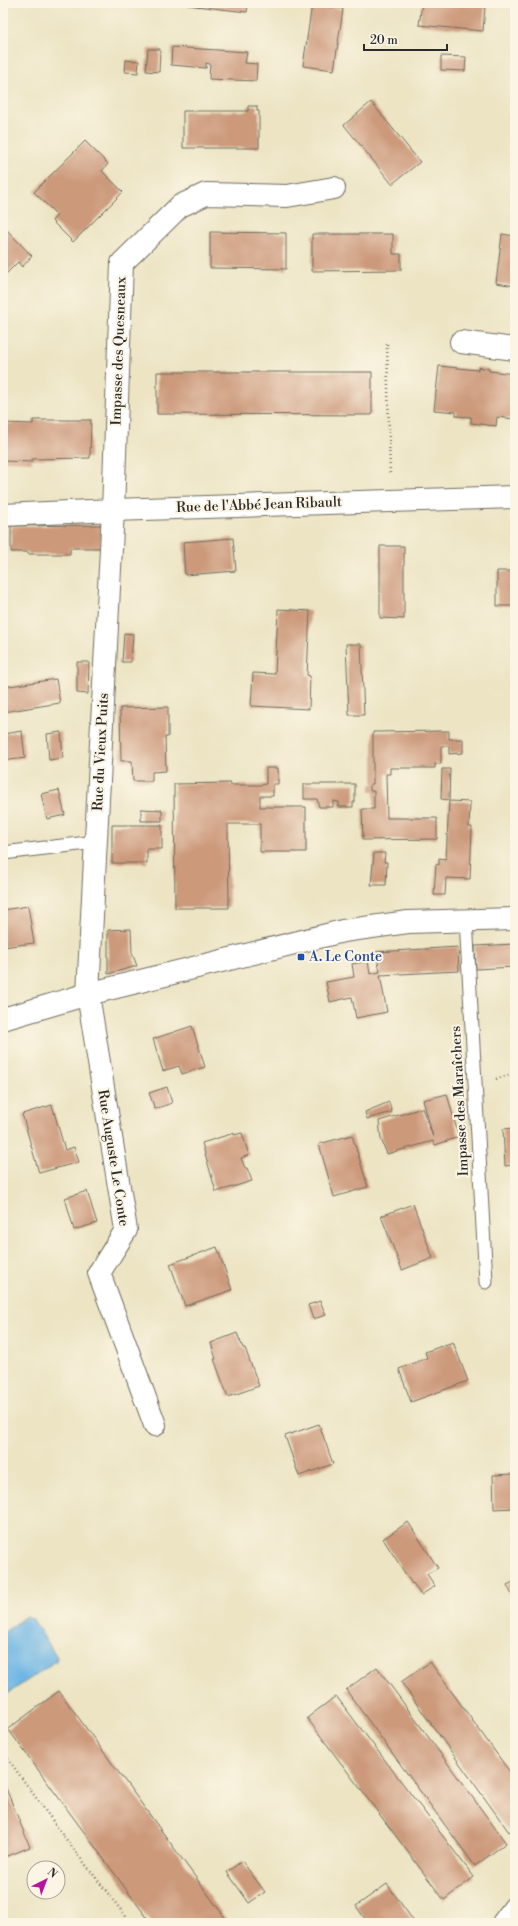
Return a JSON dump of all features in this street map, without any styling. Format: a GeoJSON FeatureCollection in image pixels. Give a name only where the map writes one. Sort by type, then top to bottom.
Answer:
{"type":"FeatureCollection","features":[{"type":"Feature","properties":{"kind":"street","name":"Impasse des Quesneaux"},"geometry":{"type":"LineString","coordinates":[[113,510],[122,263],[180,206],[206,194],[287,196],[334,188]]}},
{"type":"Feature","properties":{"kind":"street"},"geometry":{"type":"LineString","coordinates":[[461,342],[515,349]]}},
{"type":"Feature","properties":{"kind":"street","name":"Rue de l'Abbé Jean Ribault"},"geometry":{"type":"LineString","coordinates":[[3,515],[515,497]]}},
{"type":"Feature","properties":{"kind":"street","name":"Rue du Vieux Puits"},"geometry":{"type":"LineString","coordinates":[[88,994],[113,510]]}},
{"type":"Feature","properties":{"kind":"street"},"geometry":{"type":"LineString","coordinates":[[3,1018],[88,994],[343,931],[408,922],[515,918]]}},
{"type":"Feature","properties":{"kind":"street","name":"Rue Auguste Le Conte"},"geometry":{"type":"LineString","coordinates":[[88,994],[126,1230],[99,1273],[155,1425]]}},
{"type":"Feature","properties":{"kind":"street"},"geometry":{"type":"LineString","coordinates":[[503,1923],[515,1906]]}},
{"type":"Feature","properties":{"kind":"lane"},"geometry":{"type":"LineString","coordinates":[[3,853],[96,842]]}},
{"type":"Feature","properties":{"kind":"lane","name":"Impasse des Maraîchers"},"geometry":{"type":"LineString","coordinates":[[466,919],[486,1282]]}},
{"type":"Feature","properties":{"kind":"path"},"geometry":{"type":"LineString","coordinates":[[387,344],[390,501]]}},
{"type":"Feature","properties":{"kind":"path"},"geometry":{"type":"LineString","coordinates":[[3,1752],[68,1842],[131,1923]]}},
{"type":"Feature","properties":{"kind":"water"},"geometry":{"type":"Polygon","coordinates":[[[26,1616],[32,1618],[57,1657],[56,1661],[3,1697],[3,1633],[26,1616]]]}},
{"type":"Feature","properties":{"kind":"building"},"geometry":{"type":"Polygon","coordinates":[[[188,3],[248,3],[247,12],[187,5],[188,3]]]}},
{"type":"Feature","properties":{"kind":"building"},"geometry":{"type":"Polygon","coordinates":[[[422,3],[475,3],[485,7],[483,31],[419,25],[422,3]]]}},
{"type":"Feature","properties":{"kind":"building"},"geometry":{"type":"Polygon","coordinates":[[[312,4],[343,9],[334,70],[303,66],[312,4]]]}},
{"type":"Feature","properties":{"kind":"building"},"geometry":{"type":"Polygon","coordinates":[[[172,47],[247,52],[245,63],[257,64],[256,81],[209,79],[210,64],[206,63],[206,68],[171,65],[172,47]]]}},
{"type":"Feature","properties":{"kind":"building"},"geometry":{"type":"Polygon","coordinates":[[[148,49],[160,49],[159,72],[146,71],[148,49]]]}},
{"type":"Feature","properties":{"kind":"building"},"geometry":{"type":"Polygon","coordinates":[[[441,56],[466,57],[465,71],[441,70],[441,56]]]}},
{"type":"Feature","properties":{"kind":"building"},"geometry":{"type":"Polygon","coordinates":[[[126,60],[139,61],[138,73],[125,72],[126,60]]]}},
{"type":"Feature","properties":{"kind":"building"},"geometry":{"type":"Polygon","coordinates":[[[371,102],[420,162],[392,184],[344,125],[371,102]]]}},
{"type":"Feature","properties":{"kind":"building"},"geometry":{"type":"Polygon","coordinates":[[[248,106],[257,106],[257,111],[259,111],[259,148],[183,148],[183,111],[248,111],[248,106]]]}},
{"type":"Feature","properties":{"kind":"building"},"geometry":{"type":"Polygon","coordinates":[[[85,141],[108,164],[102,171],[123,192],[73,242],[52,221],[57,215],[34,192],[85,141]]]}},
{"type":"Feature","properties":{"kind":"building"},"geometry":{"type":"Polygon","coordinates":[[[3,226],[32,256],[22,267],[18,262],[3,277],[3,226]]]}},
{"type":"Feature","properties":{"kind":"building"},"geometry":{"type":"Polygon","coordinates":[[[210,232],[286,233],[286,269],[210,268],[210,232]]]}},
{"type":"Feature","properties":{"kind":"building"},"geometry":{"type":"Polygon","coordinates":[[[312,234],[393,234],[393,254],[401,254],[401,270],[312,271],[312,234]]]}},
{"type":"Feature","properties":{"kind":"building"},"geometry":{"type":"Polygon","coordinates":[[[502,234],[515,236],[515,286],[496,283],[502,234]]]}},
{"type":"Feature","properties":{"kind":"building"},"geometry":{"type":"Polygon","coordinates":[[[439,366],[478,370],[478,367],[489,369],[489,371],[515,374],[515,419],[497,417],[496,426],[471,423],[471,417],[456,416],[456,412],[434,410],[439,366]]]}},
{"type":"Feature","properties":{"kind":"building"},"geometry":{"type":"Polygon","coordinates":[[[157,372],[372,372],[372,415],[157,414],[157,372]]]}},
{"type":"Feature","properties":{"kind":"building"},"geometry":{"type":"Polygon","coordinates":[[[3,418],[4,423],[33,424],[33,420],[91,420],[90,458],[32,459],[32,462],[3,461],[3,418]]]}},
{"type":"Feature","properties":{"kind":"building"},"geometry":{"type":"Polygon","coordinates":[[[101,525],[101,548],[70,548],[70,554],[28,554],[28,552],[11,552],[11,526],[101,525]]]}},
{"type":"Feature","properties":{"kind":"building"},"geometry":{"type":"Polygon","coordinates":[[[233,538],[236,571],[185,575],[183,542],[233,538]]]}},
{"type":"Feature","properties":{"kind":"building"},"geometry":{"type":"Polygon","coordinates":[[[380,546],[404,546],[404,619],[380,618],[380,546]]]}},
{"type":"Feature","properties":{"kind":"building"},"geometry":{"type":"Polygon","coordinates":[[[497,571],[515,571],[515,606],[497,606],[497,571]]]}},
{"type":"Feature","properties":{"kind":"building"},"geometry":{"type":"Polygon","coordinates":[[[278,609],[310,611],[307,675],[310,676],[309,709],[251,706],[253,673],[275,674],[278,609]]]}},
{"type":"Feature","properties":{"kind":"building"},"geometry":{"type":"Polygon","coordinates":[[[124,633],[133,634],[131,662],[122,662],[124,633]]]}},
{"type":"Feature","properties":{"kind":"building"},"geometry":{"type":"Polygon","coordinates":[[[346,644],[361,644],[364,715],[349,715],[346,644]]]}},
{"type":"Feature","properties":{"kind":"building"},"geometry":{"type":"Polygon","coordinates":[[[77,662],[89,662],[88,694],[77,693],[77,662]]]}},
{"type":"Feature","properties":{"kind":"building"},"geometry":{"type":"Polygon","coordinates":[[[56,679],[60,703],[3,712],[3,687],[56,679]]]}},
{"type":"Feature","properties":{"kind":"building"},"geometry":{"type":"Polygon","coordinates":[[[168,707],[168,737],[165,737],[166,771],[152,772],[152,781],[133,781],[132,761],[121,761],[120,708],[168,707]]]}},
{"type":"Feature","properties":{"kind":"building"},"geometry":{"type":"Polygon","coordinates":[[[22,731],[25,758],[3,761],[3,734],[22,731]]]}},
{"type":"Feature","properties":{"kind":"building"},"geometry":{"type":"Polygon","coordinates":[[[449,731],[449,739],[463,739],[463,753],[449,754],[449,746],[441,746],[441,764],[435,764],[435,768],[390,768],[390,774],[386,774],[387,818],[437,818],[437,839],[363,840],[362,809],[374,809],[374,791],[370,791],[370,784],[373,784],[373,732],[449,731]]]}},
{"type":"Feature","properties":{"kind":"building"},"geometry":{"type":"Polygon","coordinates":[[[61,732],[63,758],[49,760],[47,734],[61,732]]]}},
{"type":"Feature","properties":{"kind":"building"},"geometry":{"type":"Polygon","coordinates":[[[266,768],[278,768],[278,784],[273,784],[273,796],[260,796],[260,807],[306,807],[306,852],[260,852],[260,824],[228,824],[229,908],[175,908],[174,784],[266,784],[266,768]]]}},
{"type":"Feature","properties":{"kind":"building"},"geometry":{"type":"Polygon","coordinates":[[[442,769],[450,769],[449,800],[441,799],[442,769]]]}},
{"type":"Feature","properties":{"kind":"building"},"geometry":{"type":"Polygon","coordinates":[[[304,784],[355,784],[355,802],[353,802],[353,807],[339,807],[339,802],[333,801],[333,807],[319,807],[317,799],[304,799],[304,784]]]}},
{"type":"Feature","properties":{"kind":"building"},"geometry":{"type":"Polygon","coordinates":[[[59,790],[65,815],[47,819],[41,794],[59,790]]]}},
{"type":"Feature","properties":{"kind":"building"},"geometry":{"type":"Polygon","coordinates":[[[449,801],[470,802],[469,827],[472,827],[470,879],[446,878],[445,895],[434,895],[436,864],[439,865],[439,858],[446,859],[449,801]]]}},
{"type":"Feature","properties":{"kind":"building"},"geometry":{"type":"Polygon","coordinates":[[[141,809],[162,810],[162,821],[141,821],[141,809]]]}},
{"type":"Feature","properties":{"kind":"building"},"geometry":{"type":"Polygon","coordinates":[[[112,825],[162,825],[162,849],[147,849],[147,863],[112,863],[112,825]]]}},
{"type":"Feature","properties":{"kind":"building"},"geometry":{"type":"Polygon","coordinates":[[[374,853],[385,853],[384,862],[387,862],[386,885],[371,885],[374,853]]]}},
{"type":"Feature","properties":{"kind":"building"},"geometry":{"type":"Polygon","coordinates":[[[28,906],[34,943],[3,947],[3,910],[28,906]]]}},
{"type":"Feature","properties":{"kind":"building"},"geometry":{"type":"Polygon","coordinates":[[[131,929],[132,953],[137,966],[108,974],[108,930],[131,929]]]}},
{"type":"Feature","properties":{"kind":"building"},"geometry":{"type":"Polygon","coordinates":[[[515,944],[515,967],[476,969],[475,946],[515,944]]]}},
{"type":"Feature","properties":{"kind":"building"},"geometry":{"type":"Polygon","coordinates":[[[458,947],[459,971],[380,975],[387,1012],[356,1018],[352,997],[330,1002],[326,982],[354,977],[352,964],[368,961],[370,974],[380,972],[376,952],[458,947]]]}},
{"type":"Feature","properties":{"kind":"building"},"geometry":{"type":"Polygon","coordinates":[[[192,1026],[205,1067],[182,1074],[179,1066],[163,1071],[153,1039],[192,1026]]]}},
{"type":"Feature","properties":{"kind":"building"},"geometry":{"type":"Polygon","coordinates":[[[167,1087],[172,1103],[155,1109],[149,1093],[167,1087]]]}},
{"type":"Feature","properties":{"kind":"building"},"geometry":{"type":"Polygon","coordinates":[[[447,1094],[459,1137],[435,1145],[433,1141],[387,1154],[381,1139],[379,1121],[422,1108],[433,1137],[423,1100],[447,1094]]]}},
{"type":"Feature","properties":{"kind":"building"},"geometry":{"type":"Polygon","coordinates":[[[389,1102],[392,1112],[367,1119],[365,1112],[389,1102]]]}},
{"type":"Feature","properties":{"kind":"building"},"geometry":{"type":"Polygon","coordinates":[[[52,1105],[65,1150],[74,1147],[79,1162],[39,1173],[22,1114],[52,1105]]]}},
{"type":"Feature","properties":{"kind":"building"},"geometry":{"type":"Polygon","coordinates":[[[515,1128],[515,1165],[505,1166],[503,1129],[515,1128]]]}},
{"type":"Feature","properties":{"kind":"building"},"geometry":{"type":"Polygon","coordinates":[[[234,1133],[234,1135],[242,1133],[249,1155],[241,1158],[252,1181],[216,1192],[202,1143],[234,1133]]]}},
{"type":"Feature","properties":{"kind":"building"},"geometry":{"type":"Polygon","coordinates":[[[352,1135],[368,1187],[334,1197],[319,1144],[352,1135]]]}},
{"type":"Feature","properties":{"kind":"building"},"geometry":{"type":"Polygon","coordinates":[[[87,1191],[97,1223],[74,1230],[65,1198],[87,1191]]]}},
{"type":"Feature","properties":{"kind":"building"},"geometry":{"type":"Polygon","coordinates":[[[413,1204],[433,1258],[402,1270],[381,1216],[413,1204]]]}},
{"type":"Feature","properties":{"kind":"building"},"geometry":{"type":"Polygon","coordinates":[[[217,1247],[232,1290],[185,1306],[170,1264],[217,1247]]]}},
{"type":"Feature","properties":{"kind":"building"},"geometry":{"type":"Polygon","coordinates":[[[320,1301],[326,1315],[313,1319],[308,1305],[320,1301]]]}},
{"type":"Feature","properties":{"kind":"building"},"geometry":{"type":"Polygon","coordinates":[[[237,1333],[243,1348],[245,1348],[259,1386],[228,1397],[214,1359],[216,1359],[211,1343],[237,1333]]]}},
{"type":"Feature","properties":{"kind":"building"},"geometry":{"type":"Polygon","coordinates":[[[453,1342],[468,1381],[411,1402],[399,1369],[427,1358],[425,1352],[453,1342]]]}},
{"type":"Feature","properties":{"kind":"building"},"geometry":{"type":"Polygon","coordinates":[[[319,1424],[333,1464],[299,1476],[285,1436],[319,1424]]]}},
{"type":"Feature","properties":{"kind":"building"},"geometry":{"type":"Polygon","coordinates":[[[515,1474],[515,1508],[494,1509],[493,1475],[515,1474]]]}},
{"type":"Feature","properties":{"kind":"building"},"geometry":{"type":"Polygon","coordinates":[[[408,1522],[438,1568],[427,1574],[435,1586],[421,1595],[413,1583],[412,1584],[383,1539],[408,1522]]]}},
{"type":"Feature","properties":{"kind":"building"},"geometry":{"type":"Polygon","coordinates":[[[515,1581],[515,1601],[507,1585],[515,1581]]]}},
{"type":"Feature","properties":{"kind":"building"},"geometry":{"type":"Polygon","coordinates":[[[430,1662],[515,1779],[515,1828],[509,1832],[401,1682],[430,1662]]]}},
{"type":"Feature","properties":{"kind":"building"},"geometry":{"type":"Polygon","coordinates":[[[377,1667],[506,1843],[475,1866],[346,1690],[377,1667]]]}},
{"type":"Feature","properties":{"kind":"building"},"geometry":{"type":"Polygon","coordinates":[[[59,1691],[229,1923],[151,1923],[8,1729],[59,1691]]]}},
{"type":"Feature","properties":{"kind":"building"},"geometry":{"type":"Polygon","coordinates":[[[336,1696],[474,1877],[444,1900],[307,1718],[336,1696]]]}},
{"type":"Feature","properties":{"kind":"building"},"geometry":{"type":"Polygon","coordinates":[[[3,1781],[30,1847],[3,1858],[3,1781]]]}},
{"type":"Feature","properties":{"kind":"building"},"geometry":{"type":"Polygon","coordinates":[[[242,1861],[265,1892],[249,1903],[227,1872],[242,1861]]]}},
{"type":"Feature","properties":{"kind":"building"},"geometry":{"type":"Polygon","coordinates":[[[387,1884],[415,1923],[368,1923],[356,1906],[387,1884]]]}},
{"type":"Feature","properties":{"kind":"place","name":"A. Le Conte"},"geometry":{"type":"Point","coordinates":[301,957]}}]}
